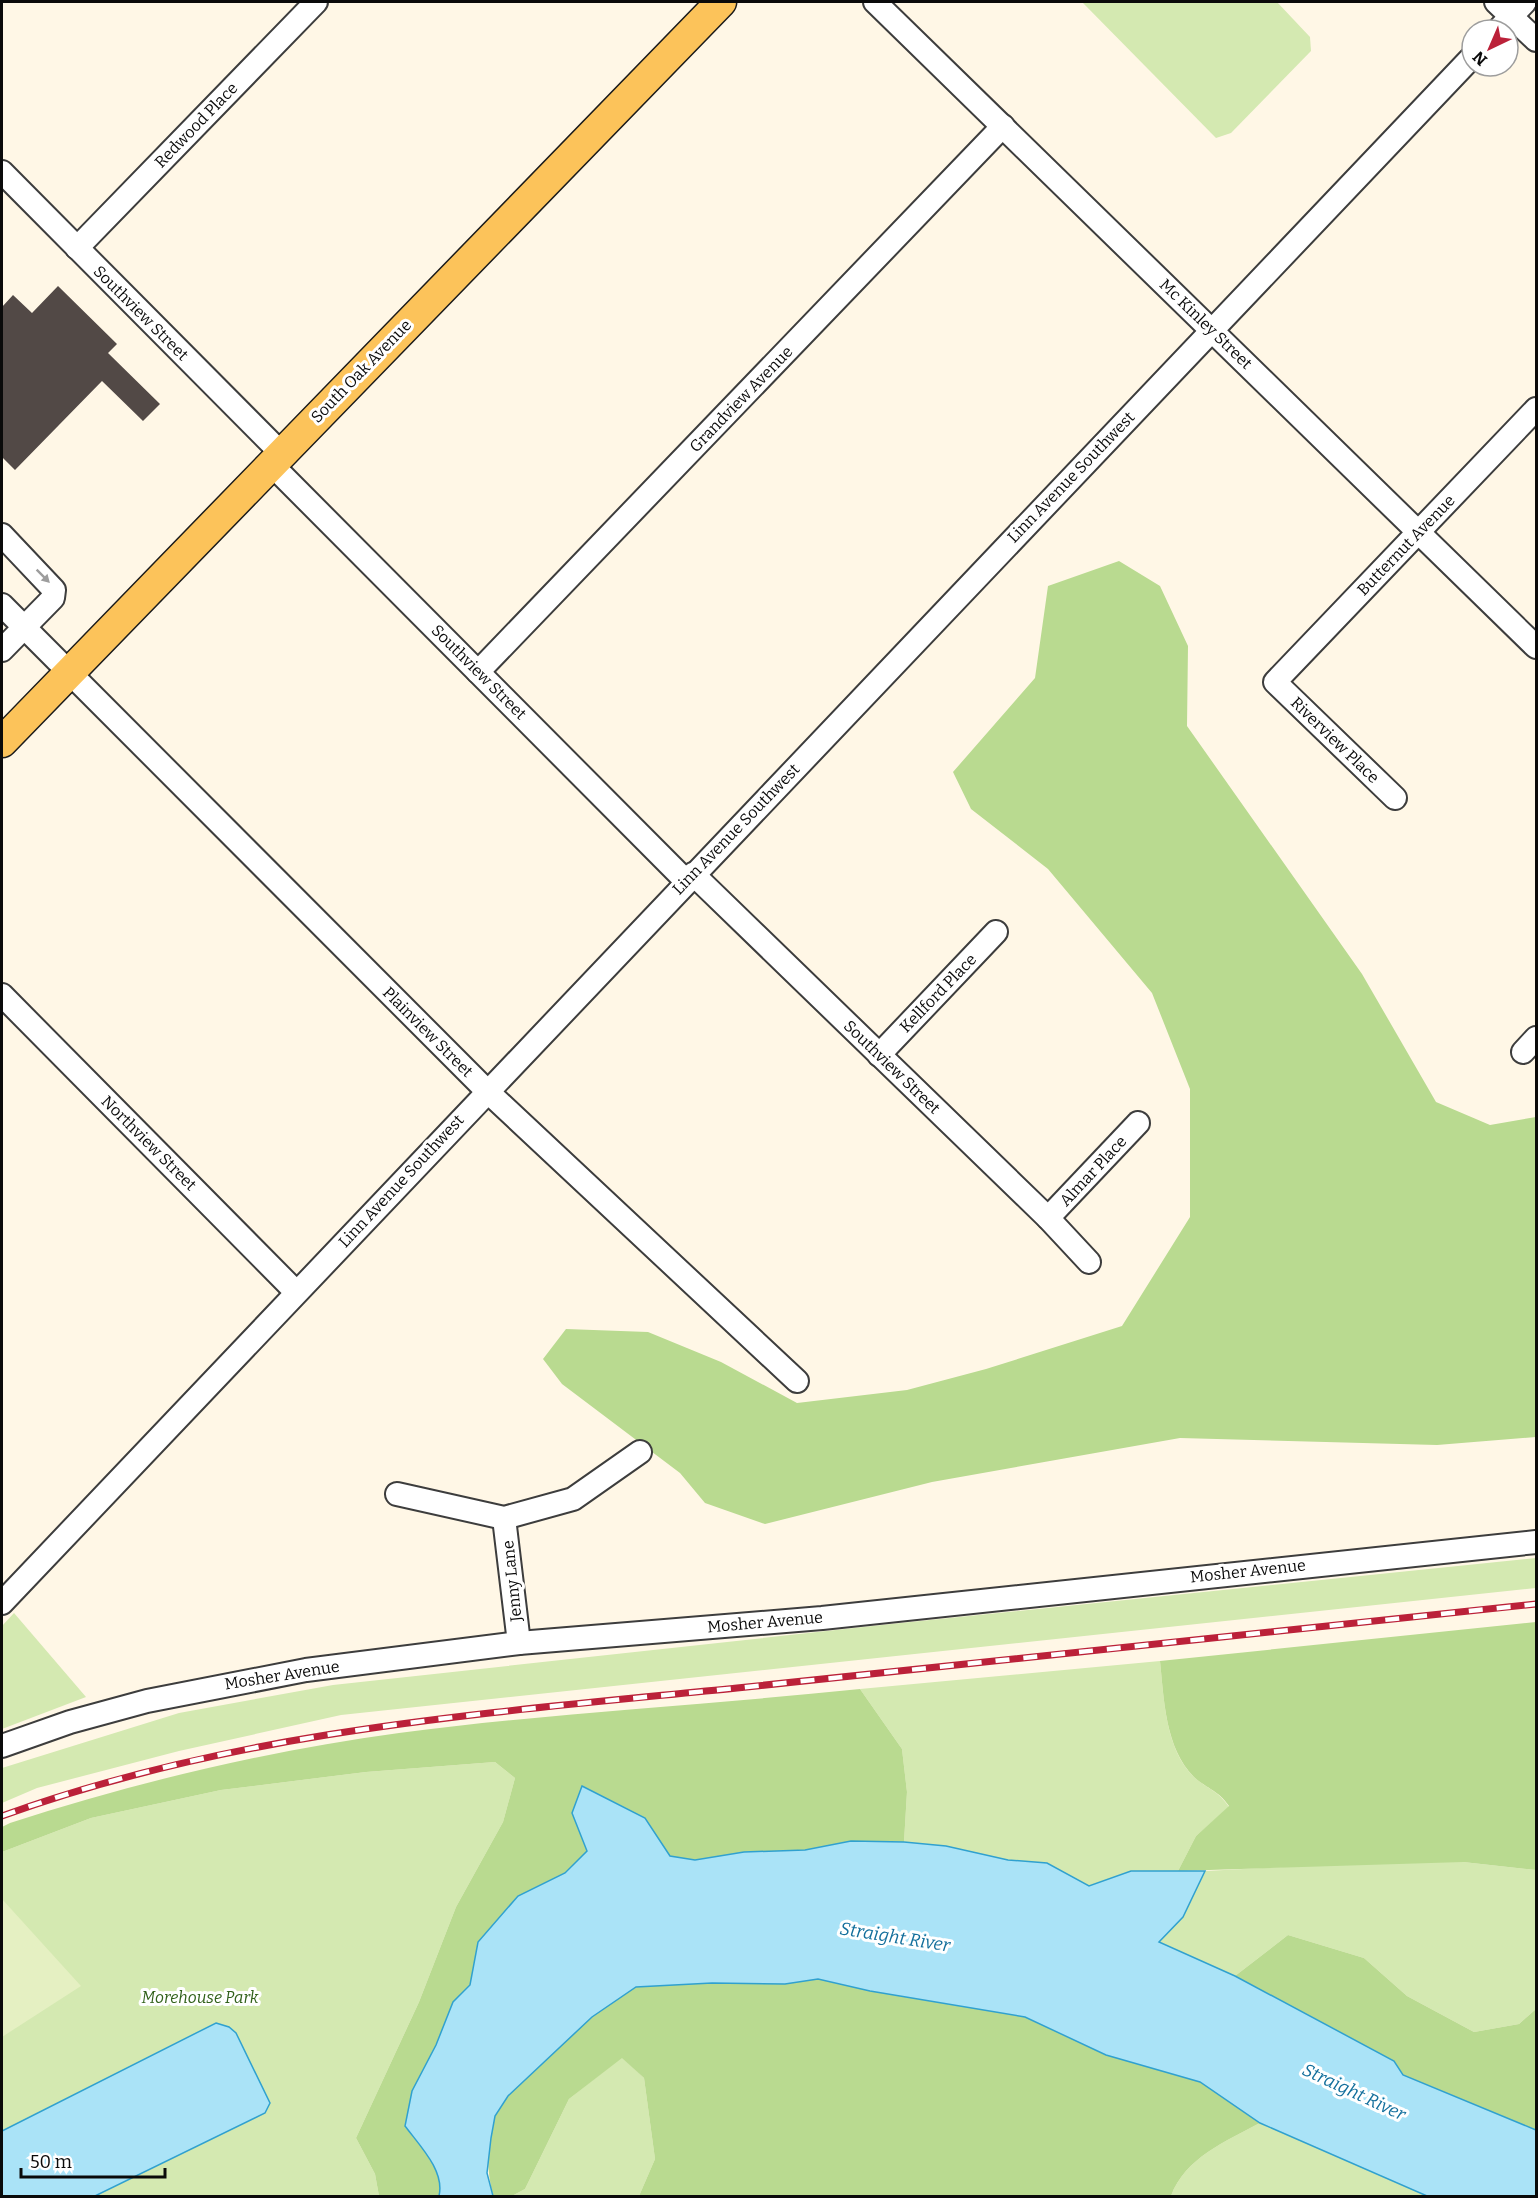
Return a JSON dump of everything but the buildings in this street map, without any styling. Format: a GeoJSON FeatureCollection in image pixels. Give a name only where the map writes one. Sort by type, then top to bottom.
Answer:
{"type":"FeatureCollection","features":[{"type":"Feature","properties":{"kind":"main road","name":"South Oak Avenue"},"geometry":{"type":"LineString","coordinates":[[2,742],[721,2]]}},
{"type":"Feature","properties":{"kind":"street","name":"Redwood Place"},"geometry":{"type":"LineString","coordinates":[[77,248],[316,2]]}},
{"type":"Feature","properties":{"kind":"street","name":"Mc Kinley Street"},"geometry":{"type":"LineString","coordinates":[[875,2],[1536,647]]}},
{"type":"Feature","properties":{"kind":"street"},"geometry":{"type":"LineString","coordinates":[[1508,12],[1536,40]]}},
{"type":"Feature","properties":{"kind":"street","name":"Linn Avenue Southwest"},"geometry":{"type":"LineString","coordinates":[[2,1603],[486,1091],[1460,70]]}},
{"type":"Feature","properties":{"kind":"street","name":"Grandview Avenue"},"geometry":{"type":"LineString","coordinates":[[478,672],[1003,126]]}},
{"type":"Feature","properties":{"kind":"street","name":"Southview Street"},"geometry":{"type":"LineString","coordinates":[[2,172],[77,248],[478,672],[689,878],[879,1055],[1048,1218],[1089,1262]]}},
{"type":"Feature","properties":{"kind":"street","name":"Butternut Avenue"},"geometry":{"type":"LineString","coordinates":[[1275,682],[1536,409]]}},
{"type":"Feature","properties":{"kind":"street"},"geometry":{"type":"LineString","coordinates":[[2,535],[54,590],[53,598],[2,650]]}},
{"type":"Feature","properties":{"kind":"street","name":"Plainview Street"},"geometry":{"type":"LineString","coordinates":[[2,606],[486,1091],[796,1381]]}},
{"type":"Feature","properties":{"kind":"street","name":"Riverview Place"},"geometry":{"type":"LineString","coordinates":[[1275,682],[1395,798]]}},
{"type":"Feature","properties":{"kind":"street","name":"Kellford Place"},"geometry":{"type":"LineString","coordinates":[[879,1055],[996,932]]}},
{"type":"Feature","properties":{"kind":"street","name":"Northview Street"},"geometry":{"type":"LineString","coordinates":[[2,995],[296,1292]]}},
{"type":"Feature","properties":{"kind":"street","name":"Almar Place"},"geometry":{"type":"LineString","coordinates":[[1048,1218],[1138,1123]]}},
{"type":"Feature","properties":{"kind":"street"},"geometry":{"type":"LineString","coordinates":[[397,1494],[504,1518],[573,1499],[640,1452]]}},
{"type":"Feature","properties":{"kind":"street","name":"Jenny Lane"},"geometry":{"type":"LineString","coordinates":[[504,1518],[519,1644]]}},
{"type":"Feature","properties":{"kind":"street","name":"Mosher Avenue"},"geometry":{"type":"LineString","coordinates":[[2,1746],[78,1720],[231,1683],[306,1670],[519,1644],[822,1618],[1536,1542]]}},
{"type":"Feature","properties":{"kind":"green space"},"geometry":{"type":"Polygon","coordinates":[[[1082,2],[1277,2],[1310,37],[1311,51],[1231,133],[1216,138],[1082,2]]]}},
{"type":"Feature","properties":{"kind":"green space"},"geometry":{"type":"Polygon","coordinates":[[[1119,561],[1160,586],[1188,646],[1187,726],[1362,974],[1436,1102],[1490,1125],[1536,1117],[1536,1437],[1437,1445],[1180,1438],[932,1482],[765,1524],[705,1503],[680,1473],[562,1384],[543,1359],[566,1329],[648,1332],[721,1362],[797,1403],[907,1390],[986,1369],[1122,1326],[1190,1217],[1190,1089],[1152,993],[1048,869],[971,809],[953,772],[1035,678],[1048,586],[1119,561]]]}},
{"type":"Feature","properties":{"kind":"green space"},"geometry":{"type":"Polygon","coordinates":[[[1536,1558],[1536,1588],[341,1715],[179,1751],[37,1788],[2,1803],[2,1768],[179,1713],[333,1685],[891,1624],[1536,1558]]]}},
{"type":"Feature","properties":{"kind":"green space"},"geometry":{"type":"Polygon","coordinates":[[[14,1613],[86,1697],[2,1729],[2,1626],[14,1613]]]}},
{"type":"Feature","properties":{"kind":"green space"},"geometry":{"type":"Polygon","coordinates":[[[1536,1622],[1536,1870],[1463,1862],[1178,1871],[1196,1836],[1229,1806],[1221,1796],[1194,1777],[1177,1752],[1165,1707],[1160,1661],[1536,1622]]]}},
{"type":"Feature","properties":{"kind":"green space"},"geometry":{"type":"Polygon","coordinates":[[[1160,1661],[1165,1707],[1177,1752],[1184,1766],[1194,1777],[1217,1793],[1229,1807],[1196,1836],[1178,1871],[1131,1871],[1089,1886],[1047,1863],[1008,1860],[946,1846],[904,1842],[907,1792],[902,1749],[860,1689],[1160,1661]]]}},
{"type":"Feature","properties":{"kind":"green space"},"geometry":{"type":"Polygon","coordinates":[[[860,1689],[902,1749],[907,1792],[904,1842],[851,1841],[805,1850],[744,1852],[695,1860],[669,1856],[645,1818],[572,1813],[587,1851],[565,1873],[518,1896],[478,1942],[470,1986],[453,2002],[405,2126],[435,2168],[440,2187],[439,2196],[379,2196],[375,2174],[356,2138],[419,2002],[456,1907],[503,1822],[515,1778],[495,1762],[366,1772],[221,1790],[91,1818],[2,1852],[2,1827],[10,1823],[154,1781],[300,1749],[456,1726],[860,1689]]]}},
{"type":"Feature","properties":{"kind":"green space","name":"Morehouse Park"},"geometry":{"type":"Polygon","coordinates":[[[495,1762],[515,1778],[503,1822],[456,1907],[419,2002],[356,2138],[375,2174],[379,2196],[2,2196],[2,1852],[91,1818],[221,1790],[366,1772],[495,1762]]]}},
{"type":"Feature","properties":{"kind":"green space"},"geometry":{"type":"Polygon","coordinates":[[[1383,1862],[1463,1862],[1536,1870],[1536,2009],[1519,2024],[1474,2032],[1407,1996],[1364,1958],[1288,1935],[1235,1976],[1158,1942],[1183,1917],[1205,1871],[1383,1862]]]}},
{"type":"Feature","properties":{"kind":"green space"},"geometry":{"type":"Polygon","coordinates":[[[2,1899],[81,1986],[2,2037],[2,1899]]]}},
{"type":"Feature","properties":{"kind":"green space"},"geometry":{"type":"Polygon","coordinates":[[[1288,1935],[1364,1958],[1407,1996],[1474,2032],[1519,2024],[1536,2009],[1536,2130],[1403,2075],[1394,2061],[1235,1976],[1288,1935]]]}},
{"type":"Feature","properties":{"kind":"green space"},"geometry":{"type":"Polygon","coordinates":[[[818,1979],[870,1991],[1025,2017],[1106,2055],[1200,2082],[1260,2123],[1221,2144],[1196,2161],[1177,2183],[1171,2196],[639,2196],[655,2159],[644,2078],[622,2058],[569,2099],[525,2189],[512,2196],[493,2196],[489,2177],[488,2146],[495,2116],[503,2103],[537,2065],[559,2045],[622,1995],[641,1985],[653,1984],[767,1983],[818,1979]]]}},
{"type":"Feature","properties":{"kind":"green space"},"geometry":{"type":"Polygon","coordinates":[[[622,2057],[644,2078],[655,2159],[639,2196],[512,2196],[525,2189],[569,2099],[622,2057]]]}},
{"type":"Feature","properties":{"kind":"green space"},"geometry":{"type":"Polygon","coordinates":[[[1260,2123],[1427,2196],[1171,2196],[1177,2183],[1196,2161],[1221,2144],[1260,2123]]]}},
{"type":"Feature","properties":{"kind":"water","name":"Straight River"},"geometry":{"type":"Polygon","coordinates":[[[582,1786],[645,1818],[670,1856],[695,1860],[744,1852],[805,1850],[851,1841],[904,1842],[946,1846],[1008,1860],[1047,1863],[1089,1886],[1131,1871],[1205,1871],[1183,1917],[1159,1942],[1235,1976],[1394,2061],[1403,2075],[1536,2130],[1536,2196],[1427,2196],[1260,2123],[1200,2082],[1106,2055],[1025,2017],[870,1991],[818,1979],[785,1984],[712,1983],[636,1987],[592,2017],[508,2096],[495,2116],[491,2138],[487,2173],[493,2196],[439,2196],[440,2187],[435,2168],[405,2126],[412,2091],[436,2045],[453,2002],[470,1985],[478,1942],[518,1896],[565,1873],[587,1851],[572,1813],[582,1786]]]}},
{"type":"Feature","properties":{"kind":"water"},"geometry":{"type":"Polygon","coordinates":[[[216,2023],[229,2027],[236,2033],[270,2103],[265,2113],[95,2196],[2,2196],[2,2131],[216,2023]]]}},
{"type":"Feature","properties":{"kind":"railway"},"geometry":{"type":"LineString","coordinates":[[2,1816],[91,1787],[182,1763],[273,1744],[365,1729],[550,1706],[1536,1604]]}}]}
